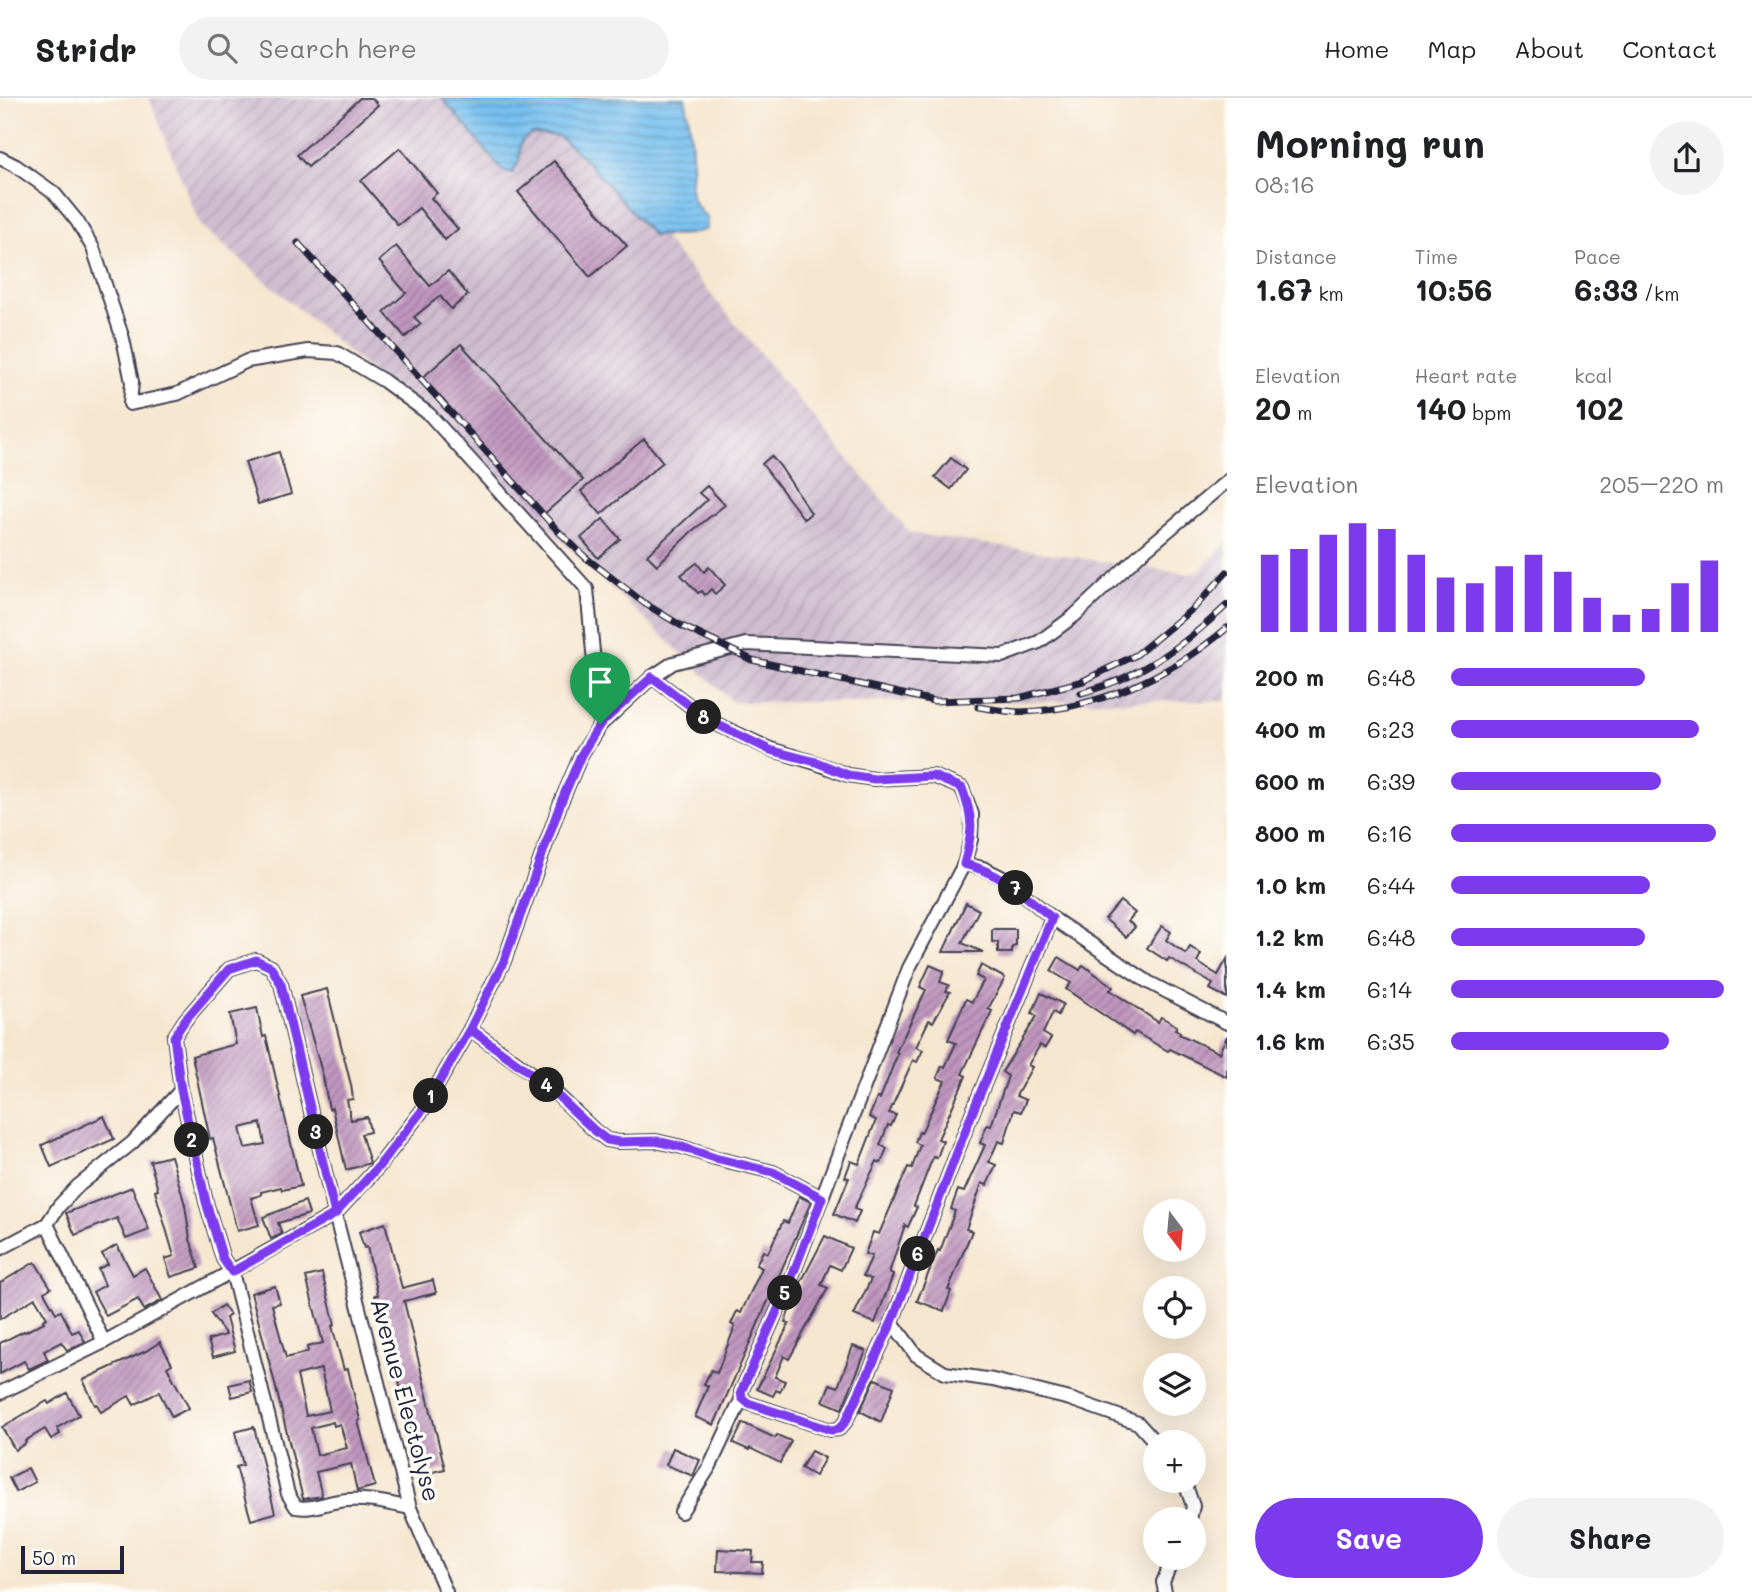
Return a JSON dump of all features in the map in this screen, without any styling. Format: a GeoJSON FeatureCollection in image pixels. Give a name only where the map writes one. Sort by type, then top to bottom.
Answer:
{"type":"FeatureCollection","features":[{"type":"Feature","properties":{"kind":"street"},"geometry":{"type":"LineString","coordinates":[[0,158],[54,192],[93,247],[123,339],[132,382],[130,404],[177,394],[247,361],[308,351],[337,353],[384,381],[429,414],[587,589],[600,724]]}},
{"type":"Feature","properties":{"kind":"street"},"geometry":{"type":"LineString","coordinates":[[0,1393],[104,1342],[335,1214],[379,1166],[424,1108],[470,1029],[504,961],[561,802],[581,755],[600,724],[652,677],[673,663],[746,644],[1002,656],[1039,642],[1074,616],[1138,556],[1227,481]]}},
{"type":"Feature","properties":{"kind":"street"},"geometry":{"type":"LineString","coordinates":[[652,677],[710,721],[770,750],[816,762],[848,775],[874,779],[933,776],[962,788],[972,814],[971,839],[964,864],[909,968],[790,1282],[741,1392],[742,1398],[710,1466],[681,1512]]}},
{"type":"Feature","properties":{"kind":"street"},"geometry":{"type":"LineString","coordinates":[[964,864],[983,868],[1007,880],[1052,918],[1148,982],[1227,1023]]}},
{"type":"Feature","properties":{"kind":"street"},"geometry":{"type":"LineString","coordinates":[[742,1398],[748,1403],[831,1430],[839,1429],[846,1421],[892,1322],[971,1116],[1052,918]]}},
{"type":"Feature","properties":{"kind":"street","name":"Avenue Electolyse"},"geometry":{"type":"LineString","coordinates":[[410,1508],[373,1501],[340,1501],[308,1509],[296,1507],[288,1494],[232,1272],[223,1259],[216,1238],[181,1090],[174,1037],[185,1020],[229,969],[256,960],[271,967],[281,984],[335,1214],[410,1508],[446,1592]]}},
{"type":"Feature","properties":{"kind":"street"},"geometry":{"type":"LineString","coordinates":[[470,1029],[544,1083],[607,1140],[656,1141],[682,1147],[773,1172],[822,1198]]}},
{"type":"Feature","properties":{"kind":"street"},"geometry":{"type":"LineString","coordinates":[[0,1249],[47,1224],[78,1186],[132,1143],[181,1090]]}},
{"type":"Feature","properties":{"kind":"street"},"geometry":{"type":"LineString","coordinates":[[47,1224],[104,1342]]}},
{"type":"Feature","properties":{"kind":"street"},"geometry":{"type":"LineString","coordinates":[[892,1322],[916,1355],[945,1373],[993,1380],[1070,1399],[1138,1423],[1144,1430]]}},
{"type":"Feature","properties":{"kind":"street"},"geometry":{"type":"LineString","coordinates":[[1165,1592],[1163,1582],[1168,1570]]}},
{"type":"Feature","properties":{"kind":"shaded area"},"geometry":{"type":"Polygon","coordinates":[[[149,98],[547,98],[910,533],[1188,574],[1199,571],[1227,542],[1227,701],[733,702],[472,457],[200,225],[149,98]]]}},
{"type":"Feature","properties":{"kind":"water"},"geometry":{"type":"Polygon","coordinates":[[[442,98],[685,98],[692,147],[691,195],[707,218],[707,229],[690,234],[653,236],[580,154],[558,136],[532,134],[521,142],[519,162],[512,173],[502,170],[442,98]]]}},
{"type":"Feature","properties":{"kind":"building"},"geometry":{"type":"Polygon","coordinates":[[[360,98],[372,98],[378,105],[308,167],[297,155],[360,98]]]}},
{"type":"Feature","properties":{"kind":"building"},"geometry":{"type":"Polygon","coordinates":[[[400,148],[437,193],[431,198],[458,229],[445,240],[419,208],[398,225],[361,181],[400,148]]]}},
{"type":"Feature","properties":{"kind":"building"},"geometry":{"type":"Polygon","coordinates":[[[554,161],[627,246],[590,277],[518,192],[554,161]]]}},
{"type":"Feature","properties":{"kind":"building"},"geometry":{"type":"Polygon","coordinates":[[[396,246],[430,286],[448,271],[468,295],[451,309],[440,296],[414,317],[421,324],[405,337],[384,312],[406,293],[379,261],[396,246]]]}},
{"type":"Feature","properties":{"kind":"building"},"geometry":{"type":"Polygon","coordinates":[[[461,344],[583,480],[544,514],[422,378],[461,344]]]}},
{"type":"Feature","properties":{"kind":"building"},"geometry":{"type":"Polygon","coordinates":[[[644,439],[663,462],[601,514],[581,491],[644,439]]]}},
{"type":"Feature","properties":{"kind":"building"},"geometry":{"type":"Polygon","coordinates":[[[279,452],[291,494],[258,504],[245,462],[279,452]]]}},
{"type":"Feature","properties":{"kind":"building"},"geometry":{"type":"Polygon","coordinates":[[[771,456],[811,513],[804,519],[762,464],[771,456]]]}},
{"type":"Feature","properties":{"kind":"building"},"geometry":{"type":"Polygon","coordinates":[[[951,458],[966,470],[951,489],[935,477],[951,458]]]}},
{"type":"Feature","properties":{"kind":"building"},"geometry":{"type":"Polygon","coordinates":[[[707,486],[725,505],[692,531],[657,565],[647,555],[707,500],[699,493],[707,486]]]}},
{"type":"Feature","properties":{"kind":"building"},"geometry":{"type":"Polygon","coordinates":[[[603,519],[620,539],[598,558],[581,538],[603,519]]]}},
{"type":"Feature","properties":{"kind":"building"},"geometry":{"type":"Polygon","coordinates":[[[697,563],[704,572],[709,567],[725,585],[715,594],[711,589],[705,595],[702,591],[698,593],[681,575],[697,563]]]}},
{"type":"Feature","properties":{"kind":"building"},"geometry":{"type":"Polygon","coordinates":[[[1120,901],[1135,913],[1128,921],[1135,927],[1126,937],[1105,919],[1120,901]]]}},
{"type":"Feature","properties":{"kind":"building"},"geometry":{"type":"Polygon","coordinates":[[[966,903],[979,910],[962,943],[983,952],[943,952],[966,903]]]}},
{"type":"Feature","properties":{"kind":"building"},"geometry":{"type":"Polygon","coordinates":[[[1162,926],[1171,932],[1166,940],[1186,954],[1190,947],[1201,954],[1197,962],[1218,975],[1227,959],[1227,998],[1210,989],[1213,984],[1147,948],[1162,926]]]}},
{"type":"Feature","properties":{"kind":"building"},"geometry":{"type":"Polygon","coordinates":[[[992,929],[1016,929],[1016,946],[1012,947],[1012,953],[998,953],[998,942],[992,942],[992,929]]]}},
{"type":"Feature","properties":{"kind":"building"},"geometry":{"type":"Polygon","coordinates":[[[1059,957],[1080,970],[1083,965],[1113,987],[1110,990],[1158,1022],[1161,1017],[1177,1026],[1175,1029],[1179,1034],[1219,1053],[1227,1036],[1227,1077],[1170,1049],[1168,1051],[1135,1032],[1133,1035],[1066,989],[1071,983],[1051,971],[1059,957]]]}},
{"type":"Feature","properties":{"kind":"building"},"geometry":{"type":"Polygon","coordinates":[[[930,965],[944,971],[940,982],[949,985],[946,991],[950,992],[933,1022],[929,1020],[916,1047],[923,1050],[917,1062],[913,1060],[889,1113],[896,1115],[891,1126],[888,1125],[880,1145],[887,1148],[881,1163],[877,1161],[854,1209],[860,1211],[855,1223],[834,1214],[849,1178],[845,1177],[851,1161],[859,1164],[876,1120],[869,1117],[877,1098],[880,1099],[898,1053],[896,1052],[926,990],[920,987],[930,965]]]}},
{"type":"Feature","properties":{"kind":"building"},"geometry":{"type":"Polygon","coordinates":[[[981,965],[1005,978],[988,1009],[992,1011],[962,1074],[966,1076],[938,1139],[943,1141],[937,1158],[933,1157],[914,1206],[917,1207],[908,1227],[905,1225],[889,1273],[893,1275],[875,1323],[854,1315],[871,1279],[863,1276],[872,1256],[865,1254],[873,1232],[879,1234],[908,1167],[912,1168],[920,1145],[915,1142],[945,1081],[937,1078],[956,1043],[948,1040],[966,999],[972,1002],[984,980],[976,976],[981,965]]]}},
{"type":"Feature","properties":{"kind":"building"},"geometry":{"type":"Polygon","coordinates":[[[327,989],[351,1085],[353,1099],[347,1100],[351,1120],[367,1117],[370,1132],[361,1134],[370,1163],[346,1170],[332,1108],[329,1109],[323,1076],[300,996],[327,989]]]}},
{"type":"Feature","properties":{"kind":"building"},"geometry":{"type":"Polygon","coordinates":[[[1041,993],[1063,1004],[1058,1015],[1053,1012],[1043,1033],[1051,1038],[1045,1048],[1040,1045],[1028,1065],[1032,1067],[1016,1096],[1026,1100],[1021,1112],[1014,1110],[1004,1143],[998,1141],[989,1162],[996,1165],[987,1185],[982,1183],[966,1229],[972,1231],[948,1290],[951,1291],[944,1311],[917,1301],[955,1211],[951,1209],[958,1190],[964,1192],[985,1145],[980,1143],[987,1125],[991,1126],[1008,1076],[1002,1072],[1037,1016],[1032,1013],[1041,993]]]}},
{"type":"Feature","properties":{"kind":"building"},"geometry":{"type":"Polygon","coordinates":[[[257,1008],[301,1186],[282,1190],[281,1187],[261,1192],[261,1195],[251,1198],[259,1225],[237,1231],[213,1138],[210,1139],[192,1056],[236,1044],[230,1014],[257,1008]],[[261,1123],[240,1128],[245,1148],[265,1144],[261,1123]]]}},
{"type":"Feature","properties":{"kind":"building"},"geometry":{"type":"Polygon","coordinates":[[[104,1116],[114,1139],[51,1167],[42,1145],[104,1116]]]}},
{"type":"Feature","properties":{"kind":"building"},"geometry":{"type":"Polygon","coordinates":[[[171,1156],[199,1268],[171,1277],[165,1259],[174,1256],[155,1191],[158,1190],[150,1161],[171,1156]]]}},
{"type":"Feature","properties":{"kind":"building"},"geometry":{"type":"Polygon","coordinates":[[[132,1187],[149,1230],[126,1239],[117,1218],[75,1235],[66,1213],[132,1187]]]}},
{"type":"Feature","properties":{"kind":"building"},"geometry":{"type":"Polygon","coordinates":[[[799,1196],[811,1202],[714,1425],[695,1417],[708,1386],[704,1384],[711,1370],[717,1373],[735,1326],[731,1324],[737,1311],[741,1313],[762,1268],[756,1265],[763,1251],[768,1253],[783,1221],[788,1223],[799,1196]]]}},
{"type":"Feature","properties":{"kind":"building"},"geometry":{"type":"Polygon","coordinates":[[[305,1201],[309,1214],[278,1223],[282,1234],[271,1239],[263,1217],[305,1201]]]}},
{"type":"Feature","properties":{"kind":"building"},"geometry":{"type":"Polygon","coordinates":[[[385,1223],[402,1288],[433,1280],[436,1293],[404,1301],[445,1469],[420,1475],[390,1342],[388,1343],[375,1295],[378,1295],[367,1247],[364,1248],[359,1232],[385,1223]]]}},
{"type":"Feature","properties":{"kind":"building"},"geometry":{"type":"Polygon","coordinates":[[[825,1236],[851,1248],[841,1270],[830,1265],[821,1285],[828,1288],[789,1359],[784,1356],[775,1377],[785,1381],[780,1392],[776,1390],[773,1396],[757,1389],[789,1324],[785,1322],[797,1290],[825,1236]]]}},
{"type":"Feature","properties":{"kind":"building"},"geometry":{"type":"Polygon","coordinates":[[[117,1245],[133,1275],[145,1268],[162,1300],[144,1310],[138,1299],[106,1316],[93,1292],[105,1285],[98,1269],[108,1264],[102,1254],[117,1245]]]}},
{"type":"Feature","properties":{"kind":"building"},"geometry":{"type":"Polygon","coordinates":[[[35,1262],[51,1288],[44,1292],[56,1313],[61,1311],[72,1333],[79,1330],[85,1342],[67,1350],[61,1342],[44,1351],[48,1360],[29,1369],[24,1361],[0,1374],[0,1343],[44,1322],[47,1318],[35,1298],[0,1319],[0,1283],[35,1262]]]}},
{"type":"Feature","properties":{"kind":"building"},"geometry":{"type":"Polygon","coordinates":[[[322,1273],[335,1325],[332,1326],[344,1370],[348,1369],[375,1486],[357,1491],[351,1464],[316,1472],[322,1496],[303,1499],[251,1293],[275,1286],[280,1303],[272,1305],[286,1358],[308,1352],[307,1347],[323,1343],[306,1277],[322,1273]],[[321,1369],[297,1375],[306,1416],[330,1411],[321,1369]],[[333,1422],[311,1428],[317,1455],[347,1448],[340,1424],[334,1426],[333,1422]]]}},
{"type":"Feature","properties":{"kind":"building"},"geometry":{"type":"Polygon","coordinates":[[[223,1305],[230,1315],[226,1318],[235,1351],[213,1357],[208,1340],[226,1335],[211,1314],[223,1305]]]}},
{"type":"Feature","properties":{"kind":"building"},"geometry":{"type":"Polygon","coordinates":[[[160,1342],[172,1364],[167,1367],[189,1408],[172,1417],[159,1392],[134,1405],[129,1396],[101,1412],[83,1380],[160,1342]]]}},
{"type":"Feature","properties":{"kind":"building"},"geometry":{"type":"Polygon","coordinates":[[[853,1346],[866,1351],[842,1409],[823,1401],[830,1384],[838,1387],[853,1346]]]}},
{"type":"Feature","properties":{"kind":"building"},"geometry":{"type":"Polygon","coordinates":[[[875,1379],[894,1387],[881,1422],[860,1411],[875,1379]]]}},
{"type":"Feature","properties":{"kind":"building"},"geometry":{"type":"Polygon","coordinates":[[[249,1380],[252,1392],[232,1397],[229,1385],[249,1380]]]}},
{"type":"Feature","properties":{"kind":"building"},"geometry":{"type":"Polygon","coordinates":[[[67,1393],[79,1415],[57,1428],[60,1434],[51,1439],[45,1429],[15,1450],[2,1427],[47,1401],[49,1404],[67,1393]]]}},
{"type":"Feature","properties":{"kind":"building"},"geometry":{"type":"Polygon","coordinates":[[[743,1423],[775,1438],[777,1435],[791,1441],[780,1463],[733,1443],[743,1423]]]}},
{"type":"Feature","properties":{"kind":"building"},"geometry":{"type":"Polygon","coordinates":[[[254,1427],[275,1513],[251,1520],[236,1467],[243,1465],[235,1432],[254,1427]]]}},
{"type":"Feature","properties":{"kind":"building"},"geometry":{"type":"Polygon","coordinates":[[[673,1448],[700,1460],[693,1476],[666,1465],[673,1448]]]}},
{"type":"Feature","properties":{"kind":"building"},"geometry":{"type":"Polygon","coordinates":[[[811,1451],[825,1458],[815,1476],[801,1468],[811,1451]]]}},
{"type":"Feature","properties":{"kind":"building"},"geometry":{"type":"Polygon","coordinates":[[[28,1468],[35,1482],[16,1492],[9,1478],[28,1468]]]}},
{"type":"Feature","properties":{"kind":"building"},"geometry":{"type":"Polygon","coordinates":[[[718,1549],[753,1551],[752,1562],[763,1562],[762,1573],[717,1571],[718,1549]]]}},
{"type":"Feature","properties":{"kind":"railway"},"geometry":{"type":"LineString","coordinates":[[298,243],[557,530],[585,557],[644,603],[680,625],[752,660],[934,701],[1019,698],[1083,681],[1136,655],[1196,606],[1227,572]]}},
{"type":"Feature","properties":{"kind":"railway"},"geometry":{"type":"LineString","coordinates":[[1081,693],[1123,678],[1160,659],[1227,605]]}},
{"type":"Feature","properties":{"kind":"railway"},"geometry":{"type":"LineString","coordinates":[[978,707],[1021,712],[1049,710],[1104,697],[1131,687],[1182,661],[1227,628]]}},
{"type":"Feature","properties":{"kind":"route"},"geometry":{"type":"LineString","coordinates":[[600,724],[581,755],[561,802],[504,961],[470,1029],[424,1108],[379,1166],[335,1214],[232,1272],[223,1259],[206,1202],[181,1090],[174,1037],[185,1020],[229,969],[256,960],[271,967],[277,973],[281,984],[335,1214],[379,1166],[424,1108],[470,1029],[544,1083],[607,1140],[656,1141],[682,1147],[773,1172],[822,1198],[790,1282],[741,1392],[742,1398],[748,1403],[831,1430],[839,1429],[846,1421],[892,1322],[971,1116],[1052,918],[1007,880],[983,868],[964,864],[971,839],[972,814],[962,788],[933,776],[874,779],[848,775],[816,762],[770,750],[710,721],[652,677],[600,724]]}}]}
